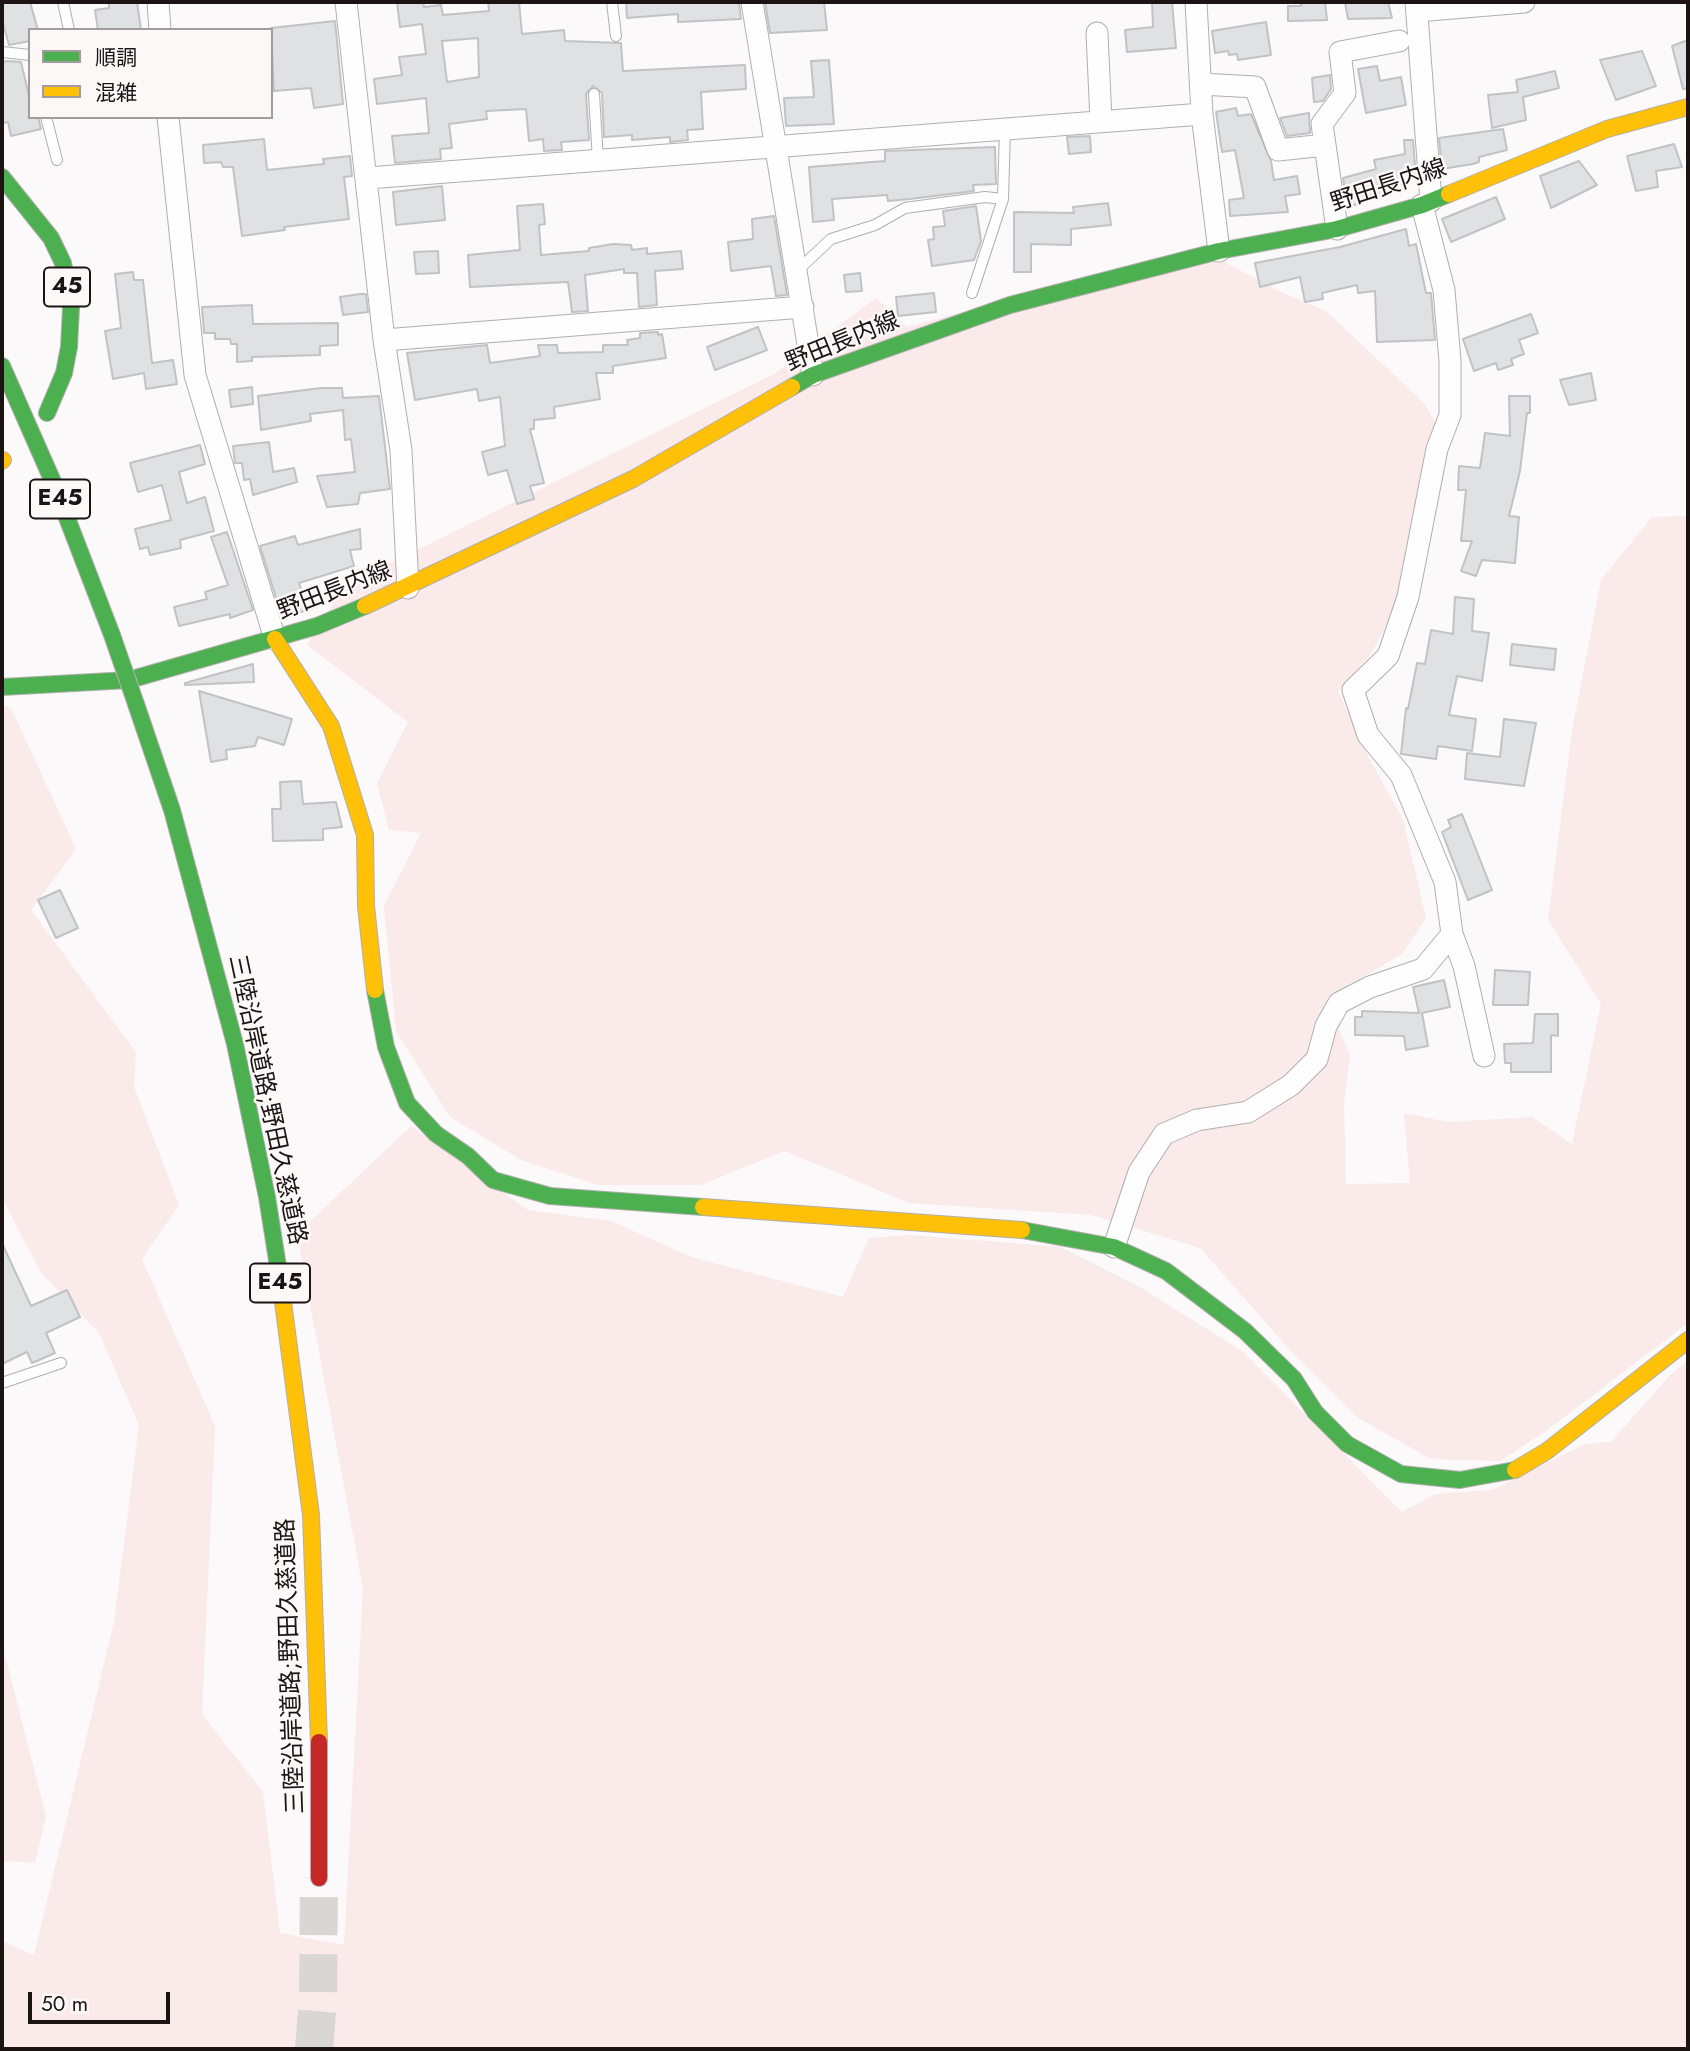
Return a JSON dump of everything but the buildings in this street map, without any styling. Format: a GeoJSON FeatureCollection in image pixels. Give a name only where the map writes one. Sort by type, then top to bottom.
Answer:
{"type":"FeatureCollection","features":[{"type":"Feature","properties":{"kind":"main road","name":"野田長内線"},"geometry":{"type":"LineString","coordinates":[[2,687],[130,680],[317,626],[408,588],[634,479],[813,375],[1010,305],[1219,251],[1337,229],[1426,203],[1607,129],[1688,107]]}},
{"type":"Feature","properties":{"kind":"main road","name":"45"},"geometry":{"type":"LineString","coordinates":[[2,177],[16,191],[51,238],[65,274],[71,308],[69,347],[64,373],[47,413]]}},
{"type":"Feature","properties":{"kind":"main road","name":"三陸沿岸道路;野田久慈道路"},"geometry":{"type":"LineString","coordinates":[[2,366],[54,484],[136,704],[172,810],[235,1044],[267,1197],[292,1356],[311,1514],[319,1673],[319,1878]]}},
{"type":"Feature","properties":{"kind":"main road"},"geometry":{"type":"LineString","coordinates":[[275,639],[331,726],[365,835],[366,906],[373,982],[386,1047],[407,1102],[436,1134],[468,1156],[493,1180],[550,1196],[1031,1231],[1114,1247],[1167,1271],[1245,1331],[1294,1380],[1315,1412],[1347,1444],[1401,1474],[1431,1479],[1461,1479],[1518,1470],[1547,1451],[1688,1340]]}},
{"type":"Feature","properties":{"kind":"main road"},"geometry":{"type":"LineString","coordinates":[[101,664],[113,698]]}},
{"type":"Feature","properties":{"kind":"main road","name":"三陸沿岸道路;野田久慈道路"},"geometry":{"type":"LineString","coordinates":[[300,1676],[301,1703]]}},
{"type":"Feature","properties":{"kind":"street"},"geometry":{"type":"LineString","coordinates":[[158,2],[160,28]]}},
{"type":"Feature","properties":{"kind":"street"},"geometry":{"type":"LineString","coordinates":[[346,2],[368,178],[383,340],[401,450],[408,588]]}},
{"type":"Feature","properties":{"kind":"street"},"geometry":{"type":"LineString","coordinates":[[752,2],[813,375]]}},
{"type":"Feature","properties":{"kind":"street"},"geometry":{"type":"LineString","coordinates":[[1196,2],[1202,114],[1219,251]]}},
{"type":"Feature","properties":{"kind":"street"},"geometry":{"type":"LineString","coordinates":[[1484,1056],[1464,966],[1452,934],[1445,882],[1401,775],[1368,735],[1353,690],[1388,656],[1408,597],[1437,449],[1450,415],[1450,361],[1444,290],[1426,203],[1417,6],[1524,2]]}},
{"type":"Feature","properties":{"kind":"street"},"geometry":{"type":"LineString","coordinates":[[1097,33],[1101,121]]}},
{"type":"Feature","properties":{"kind":"street"},"geometry":{"type":"LineString","coordinates":[[1337,229],[1322,124],[1345,93],[1339,52],[1399,41]]}},
{"type":"Feature","properties":{"kind":"street"},"geometry":{"type":"LineString","coordinates":[[1201,84],[1255,87],[1278,150],[1325,145]]}},
{"type":"Feature","properties":{"kind":"street"},"geometry":{"type":"LineString","coordinates":[[368,178],[1202,114]]}},
{"type":"Feature","properties":{"kind":"street"},"geometry":{"type":"LineString","coordinates":[[168,119],[195,375],[275,639]]}},
{"type":"Feature","properties":{"kind":"street"},"geometry":{"type":"LineString","coordinates":[[383,340],[803,307]]}},
{"type":"Feature","properties":{"kind":"street"},"geometry":{"type":"LineString","coordinates":[[1114,1247],[1139,1172],[1164,1134],[1198,1120],[1248,1112],[1291,1086],[1317,1059],[1326,1026],[1339,1003],[1370,987],[1423,969],[1452,934]]}},
{"type":"Feature","properties":{"kind":"lane"},"geometry":{"type":"LineString","coordinates":[[63,2],[69,28]]}},
{"type":"Feature","properties":{"kind":"lane"},"geometry":{"type":"LineString","coordinates":[[612,2],[616,36]]}},
{"type":"Feature","properties":{"kind":"lane"},"geometry":{"type":"LineString","coordinates":[[2,52],[28,55]]}},
{"type":"Feature","properties":{"kind":"lane"},"geometry":{"type":"LineString","coordinates":[[594,94],[598,161]]}},
{"type":"Feature","properties":{"kind":"lane"},"geometry":{"type":"LineString","coordinates":[[47,119],[57,160]]}},
{"type":"Feature","properties":{"kind":"lane"},"geometry":{"type":"LineString","coordinates":[[972,293],[1003,199],[1005,128]]}},
{"type":"Feature","properties":{"kind":"lane"},"geometry":{"type":"LineString","coordinates":[[797,271],[831,239],[875,225],[905,208],[985,197],[1003,199]]}},
{"type":"Feature","properties":{"kind":"lane"},"geometry":{"type":"LineString","coordinates":[[2,1383],[61,1363]]}},
{"type":"Feature","properties":{"kind":"shaded area"},"geometry":{"type":"Polygon","coordinates":[[[1200,249],[1279,291],[1326,311],[1424,403],[1445,439],[1423,557],[1371,654],[1338,691],[1369,758],[1403,819],[1426,918],[1402,954],[1326,999],[1350,1055],[1344,1103],[1346,1184],[1410,1183],[1404,1113],[1448,1122],[1532,1117],[1572,1144],[1601,1004],[1548,920],[1572,731],[1601,580],[1652,517],[1688,516],[1688,1323],[1546,1431],[1500,1461],[1431,1459],[1358,1418],[1290,1350],[1200,1248],[1091,1215],[909,1203],[785,1151],[701,1185],[598,1185],[521,1160],[450,1117],[396,1031],[384,906],[421,833],[389,830],[377,784],[408,722],[307,645],[344,586],[774,374],[876,298],[907,327],[1200,249]]]}},
{"type":"Feature","properties":{"kind":"shaded area"},"geometry":{"type":"Polygon","coordinates":[[[2,704],[12,710],[76,849],[31,910],[136,1052],[134,1087],[179,1205],[142,1259],[215,1426],[202,1714],[263,1792],[280,1933],[344,1945],[363,1588],[297,1234],[411,1126],[528,1210],[611,1221],[691,1257],[843,1297],[869,1238],[911,1235],[1061,1247],[1138,1286],[1242,1351],[1402,1512],[1435,1494],[1492,1490],[1583,1445],[1612,1441],[1671,1374],[1688,1361],[1688,2049],[2,2049],[2,1941],[34,1955],[114,1622],[139,1425],[99,1333],[41,1273],[2,1198],[2,1080],[5,1074],[2,1072],[2,704]]]}},
{"type":"Feature","properties":{"kind":"shaded area"},"geometry":{"type":"Polygon","coordinates":[[[2,1643],[46,1816],[35,1863],[2,1861],[2,1643]]]}},
{"type":"Feature","properties":{"kind":"tunnel"},"geometry":{"type":"LineString","coordinates":[[314,2049],[318,2000],[319,1878]]}},
{"type":"Feature","properties":{"kind":"traffic: fast"},"geometry":{"type":"LineString","coordinates":[[2,177],[51,238],[63,263],[71,308],[69,347],[64,373],[47,413]]}},
{"type":"Feature","properties":{"kind":"traffic: fast"},"geometry":{"type":"LineString","coordinates":[[792,387],[813,375],[1010,305],[1219,251],[1337,229],[1422,205],[1449,194]]}},
{"type":"Feature","properties":{"kind":"traffic: fast"},"geometry":{"type":"LineString","coordinates":[[2,366],[54,484],[112,635]]}},
{"type":"Feature","properties":{"kind":"traffic: fast"},"geometry":{"type":"LineString","coordinates":[[2,687],[129,680],[317,626],[365,606]]}},
{"type":"Feature","properties":{"kind":"traffic: fast"},"geometry":{"type":"LineString","coordinates":[[112,635],[136,704]]}},
{"type":"Feature","properties":{"kind":"traffic: fast"},"geometry":{"type":"LineString","coordinates":[[136,704],[172,810],[235,1044],[267,1197],[280,1279]]}},
{"type":"Feature","properties":{"kind":"traffic: fast"},"geometry":{"type":"LineString","coordinates":[[375,990],[386,1047],[407,1103],[436,1134],[468,1156],[493,1180],[550,1196],[703,1207]]}},
{"type":"Feature","properties":{"kind":"traffic: fast"},"geometry":{"type":"LineString","coordinates":[[1022,1230],[1114,1247],[1166,1271],[1245,1331],[1294,1379],[1315,1412],[1347,1444],[1401,1474],[1460,1480],[1515,1470]]}},
{"type":"Feature","properties":{"kind":"traffic: slow"},"geometry":{"type":"LineString","coordinates":[[1449,194],[1607,129],[1688,107]]}},
{"type":"Feature","properties":{"kind":"traffic: slow"},"geometry":{"type":"LineString","coordinates":[[365,606],[633,479],[792,387]]}},
{"type":"Feature","properties":{"kind":"traffic: slow"},"geometry":{"type":"LineString","coordinates":[[275,639],[331,726],[365,835],[366,906],[375,990]]}},
{"type":"Feature","properties":{"kind":"traffic: slow"},"geometry":{"type":"LineString","coordinates":[[703,1207],[1022,1230]]}},
{"type":"Feature","properties":{"kind":"traffic: slow"},"geometry":{"type":"LineString","coordinates":[[280,1279],[311,1515],[319,1742]]}},
{"type":"Feature","properties":{"kind":"traffic: slow"},"geometry":{"type":"LineString","coordinates":[[1515,1470],[1547,1451],[1688,1340]]}},
{"type":"Feature","properties":{"kind":"traffic: jam"},"geometry":{"type":"LineString","coordinates":[[319,1742],[319,1878]]}}]}
